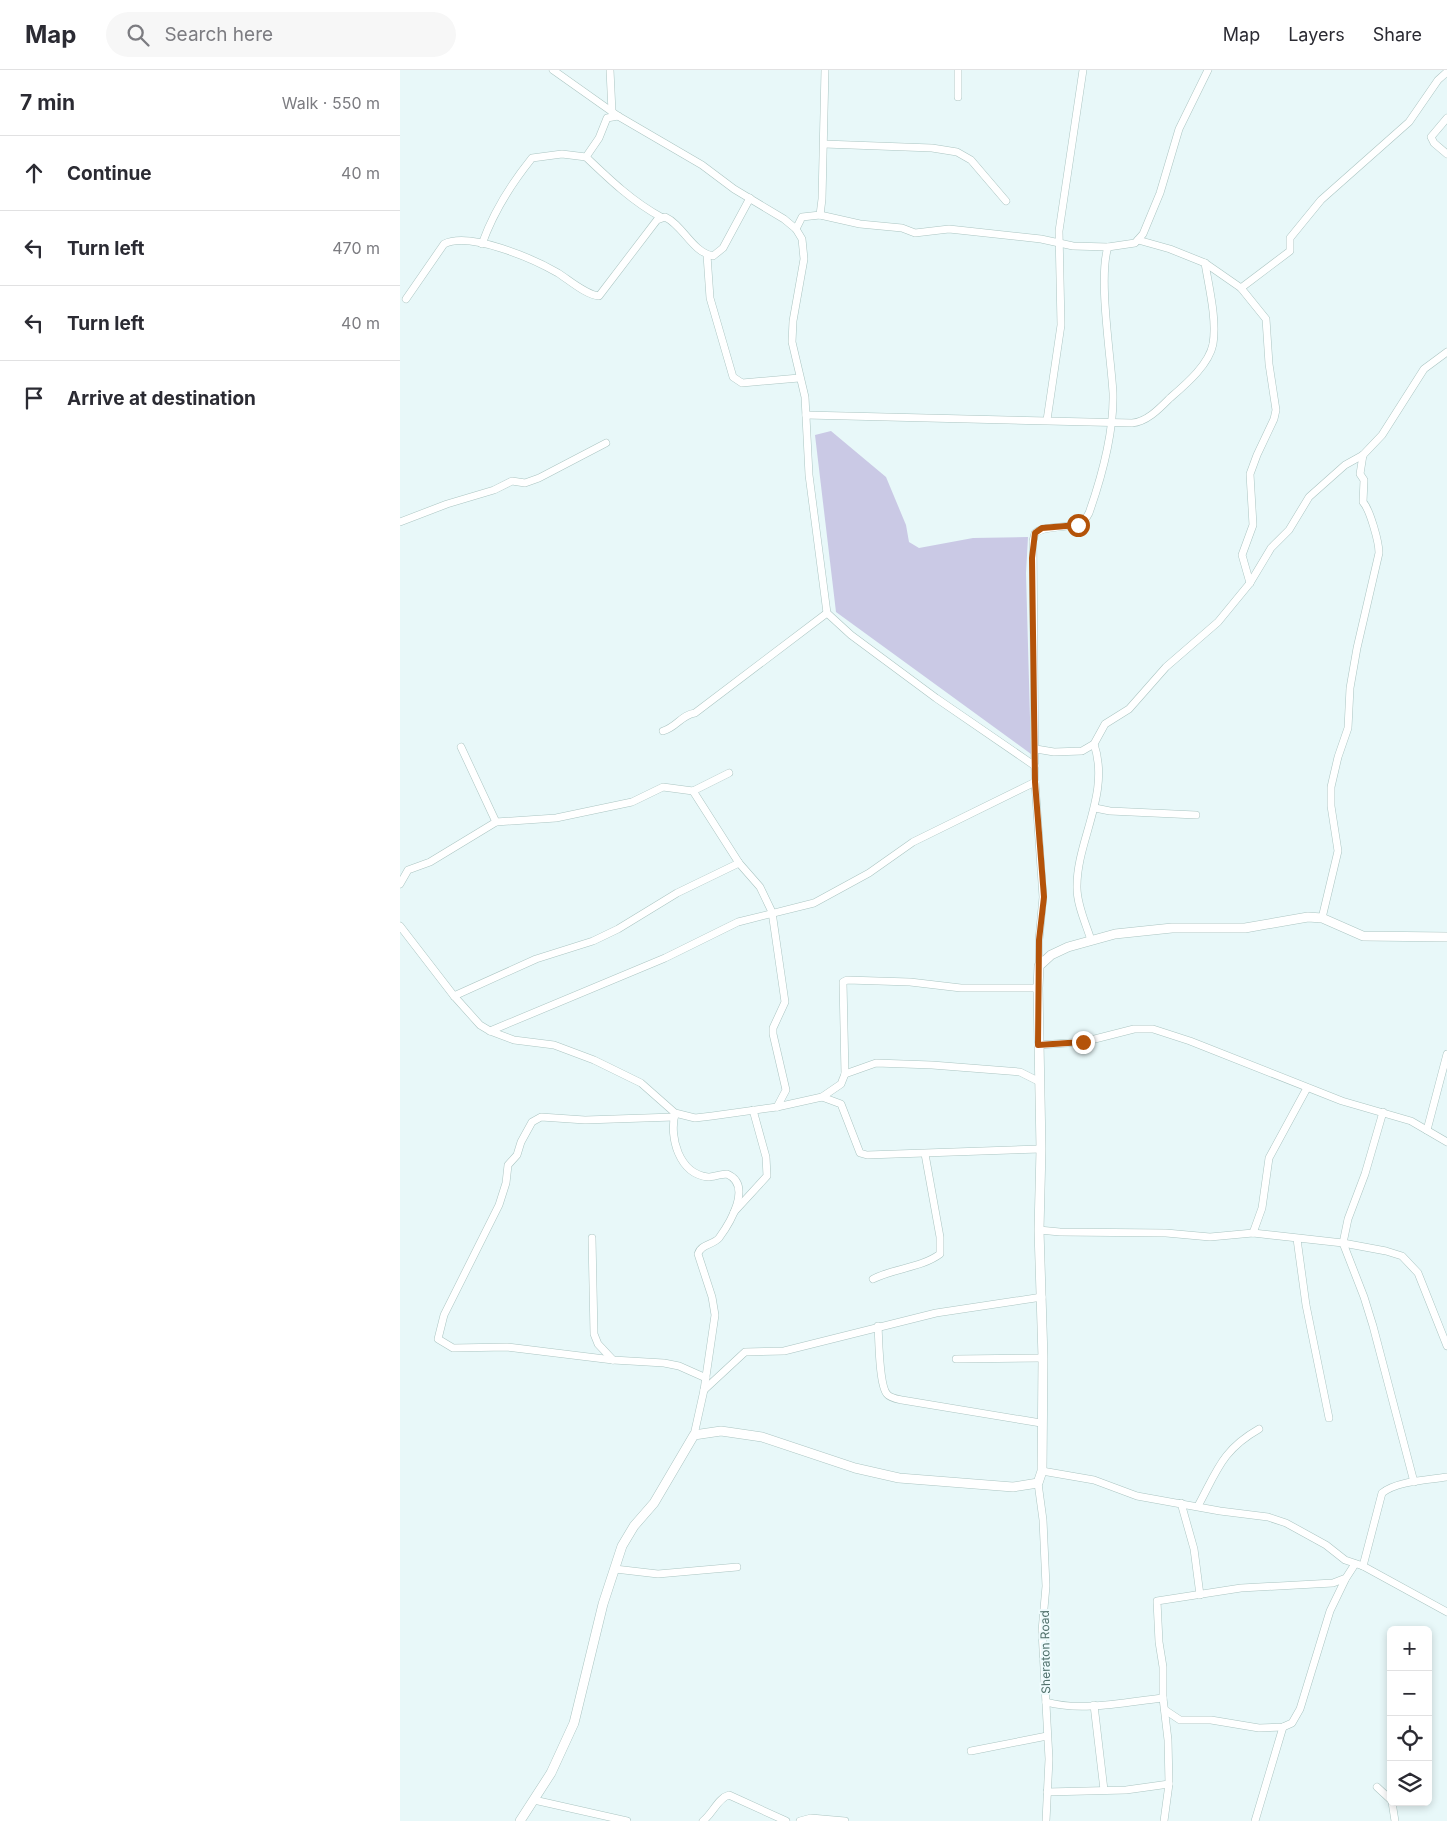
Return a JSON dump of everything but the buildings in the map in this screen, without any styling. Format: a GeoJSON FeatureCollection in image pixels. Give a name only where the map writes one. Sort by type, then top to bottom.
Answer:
{"type":"FeatureCollection","features":[{"type":"Feature","properties":{"kind":"street"},"geometry":{"type":"LineString","coordinates":[[554,70],[615,114],[702,165],[734,189],[784,219],[796,229],[804,250],[792,335],[799,378],[805,396],[810,484],[827,613],[851,635],[936,698],[1035,766]]}},
{"type":"Feature","properties":{"kind":"street"},"geometry":{"type":"LineString","coordinates":[[610,70],[615,114]]}},
{"type":"Feature","properties":{"kind":"street"},"geometry":{"type":"LineString","coordinates":[[820,215],[824,144],[825,70]]}},
{"type":"Feature","properties":{"kind":"street"},"geometry":{"type":"LineString","coordinates":[[958,70],[958,98]]}},
{"type":"Feature","properties":{"kind":"street"},"geometry":{"type":"LineString","coordinates":[[1047,420],[1061,325],[1058,242],[1084,70]]}},
{"type":"Feature","properties":{"kind":"street"},"geometry":{"type":"LineString","coordinates":[[1138,240],[1143,234],[1160,193],[1179,129],[1208,70]]}},
{"type":"Feature","properties":{"kind":"street"},"geometry":{"type":"LineString","coordinates":[[1241,288],[1290,251],[1290,238],[1309,213],[1409,122],[1438,80],[1447,72]]}},
{"type":"Feature","properties":{"kind":"street"},"geometry":{"type":"LineString","coordinates":[[586,157],[599,138],[607,118],[615,114]]}},
{"type":"Feature","properties":{"kind":"street"},"geometry":{"type":"LineString","coordinates":[[1447,118],[1431,137],[1434,143],[1447,154]]}},
{"type":"Feature","properties":{"kind":"street"},"geometry":{"type":"LineString","coordinates":[[824,144],[932,148],[957,152],[971,160],[1006,201]]}},
{"type":"Feature","properties":{"kind":"street"},"geometry":{"type":"LineString","coordinates":[[482,244],[488,228],[513,182],[532,158],[562,154],[586,157],[597,166],[604,176],[626,191],[642,206],[662,217],[670,219],[707,255],[710,298],[733,377],[742,383],[799,378]]}},
{"type":"Feature","properties":{"kind":"street"},"geometry":{"type":"LineString","coordinates":[[707,255],[718,254],[723,248],[750,198]]}},
{"type":"Feature","properties":{"kind":"street"},"geometry":{"type":"LineString","coordinates":[[796,229],[802,217],[820,215],[860,224],[902,228],[915,233],[949,229],[1058,242],[1073,246],[1108,247],[1138,240],[1170,249],[1205,263],[1241,288],[1266,319],[1269,364],[1276,410],[1274,419],[1256,455],[1250,474],[1252,524],[1242,556],[1250,582]]}},
{"type":"Feature","properties":{"kind":"street"},"geometry":{"type":"LineString","coordinates":[[406,299],[444,244],[453,240],[500,247],[535,261],[599,296],[654,224],[662,217]]}},
{"type":"Feature","properties":{"kind":"street"},"geometry":{"type":"LineString","coordinates":[[694,1435],[721,1432],[762,1436],[855,1468],[899,1478],[1013,1487],[1038,1483],[1042,1471],[1041,1423],[1044,1358],[1040,1230],[1041,1149],[1038,1081],[1038,988],[1039,940],[1044,897],[1035,782],[1032,541],[1035,533],[1042,528],[1078,525],[1086,520],[1093,503],[1112,421],[1113,395],[1106,289],[1108,247]]}},
{"type":"Feature","properties":{"kind":"street"},"geometry":{"type":"LineString","coordinates":[[806,415],[936,420],[1047,420],[1132,423],[1144,420],[1181,388],[1209,353],[1213,345],[1212,318],[1205,263]]}},
{"type":"Feature","properties":{"kind":"street"},"geometry":{"type":"LineString","coordinates":[[1036,749],[1054,752],[1082,751],[1094,744],[1105,724],[1129,709],[1166,667],[1186,648],[1210,631],[1250,582],[1265,557],[1289,530],[1315,489],[1344,465],[1364,455],[1382,435],[1424,368],[1447,352]]}},
{"type":"Feature","properties":{"kind":"street"},"geometry":{"type":"LineString","coordinates":[[400,522],[447,504],[494,490],[512,480],[525,483],[539,478],[606,443]]}},
{"type":"Feature","properties":{"kind":"street"},"geometry":{"type":"LineString","coordinates":[[1322,918],[1338,851],[1330,806],[1332,787],[1338,757],[1348,728],[1350,688],[1357,648],[1379,553],[1379,542],[1370,520],[1368,508],[1363,502],[1364,480],[1360,474],[1364,455]]}},
{"type":"Feature","properties":{"kind":"street"},"geometry":{"type":"LineString","coordinates":[[663,731],[671,729],[684,715],[695,713],[827,613]]}},
{"type":"Feature","properties":{"kind":"street"},"geometry":{"type":"LineString","coordinates":[[1091,940],[1076,889],[1095,808],[1098,758],[1094,744]]}},
{"type":"Feature","properties":{"kind":"street"},"geometry":{"type":"LineString","coordinates":[[461,747],[496,822]]}},
{"type":"Feature","properties":{"kind":"street"},"geometry":{"type":"LineString","coordinates":[[400,884],[408,870],[430,862],[496,822],[556,818],[632,802],[660,787],[693,791],[729,773]]}},
{"type":"Feature","properties":{"kind":"street"},"geometry":{"type":"LineString","coordinates":[[490,1031],[665,958],[738,922],[814,903],[869,873],[913,842],[1035,782]]}},
{"type":"Feature","properties":{"kind":"street"},"geometry":{"type":"LineString","coordinates":[[693,791],[739,863],[760,887],[772,912],[785,1002],[773,1028],[786,1090],[777,1107]]}},
{"type":"Feature","properties":{"kind":"street"},"geometry":{"type":"LineString","coordinates":[[1095,808],[1110,811],[1196,814]]}},
{"type":"Feature","properties":{"kind":"street"},"geometry":{"type":"LineString","coordinates":[[454,996],[536,959],[572,949],[602,937],[677,893],[739,863]]}},
{"type":"Feature","properties":{"kind":"street"},"geometry":{"type":"LineString","coordinates":[[1039,966],[1051,955],[1068,947],[1091,940],[1172,928],[1224,930],[1308,917],[1322,918],[1363,936],[1447,937]]}},
{"type":"Feature","properties":{"kind":"street"},"geometry":{"type":"LineString","coordinates":[[400,926],[454,996],[480,1025],[514,1040],[554,1045],[594,1060],[642,1083],[674,1115],[674,1140],[685,1165],[708,1177],[727,1174],[736,1179],[739,1194],[734,1213]]}},
{"type":"Feature","properties":{"kind":"street"},"geometry":{"type":"LineString","coordinates":[[706,1378],[679,1366],[664,1363],[613,1360],[507,1347],[453,1348],[438,1339],[439,1330],[459,1280],[499,1205],[506,1183],[508,1165],[517,1155],[521,1142],[532,1122],[541,1117],[585,1120],[674,1115],[695,1118],[777,1107],[822,1097],[841,1084],[845,1074],[845,1009],[842,990],[843,982],[847,980],[910,982],[961,988],[1038,988]]}},
{"type":"Feature","properties":{"kind":"street"},"geometry":{"type":"LineString","coordinates":[[1038,1045],[1083,1042],[1134,1029],[1153,1029],[1190,1041],[1307,1088],[1411,1120],[1447,1142]]}},
{"type":"Feature","properties":{"kind":"street"},"geometry":{"type":"LineString","coordinates":[[1427,1130],[1447,1054]]}},
{"type":"Feature","properties":{"kind":"street"},"geometry":{"type":"LineString","coordinates":[[845,1074],[876,1063],[932,1065],[1020,1072],[1038,1081]]}},
{"type":"Feature","properties":{"kind":"street"},"geometry":{"type":"LineString","coordinates":[[1253,1233],[1262,1208],[1269,1158],[1307,1088]]}},
{"type":"Feature","properties":{"kind":"street"},"geometry":{"type":"LineString","coordinates":[[822,1097],[841,1104],[860,1154],[867,1156],[1041,1149]]}},
{"type":"Feature","properties":{"kind":"street"},"geometry":{"type":"LineString","coordinates":[[520,1821],[551,1773],[574,1723],[603,1604],[622,1546],[634,1526],[654,1503],[694,1435],[704,1390],[715,1315],[712,1297],[698,1254],[701,1248],[719,1238],[734,1213],[767,1176],[766,1157],[753,1110]]}},
{"type":"Feature","properties":{"kind":"street"},"geometry":{"type":"LineString","coordinates":[[1383,1112],[1348,1218],[1343,1243],[1371,1318],[1414,1482]]}},
{"type":"Feature","properties":{"kind":"street"},"geometry":{"type":"LineString","coordinates":[[873,1279],[940,1254],[940,1237],[925,1154]]}},
{"type":"Feature","properties":{"kind":"street"},"geometry":{"type":"LineString","coordinates":[[1040,1230],[1060,1232],[1166,1233],[1210,1237],[1253,1233],[1343,1243],[1386,1251],[1402,1256],[1418,1273],[1447,1346]]}},
{"type":"Feature","properties":{"kind":"street"},"geometry":{"type":"LineString","coordinates":[[592,1238],[594,1334],[598,1344],[613,1360]]}},
{"type":"Feature","properties":{"kind":"street"},"geometry":{"type":"LineString","coordinates":[[1297,1239],[1306,1305],[1330,1418]]}},
{"type":"Feature","properties":{"kind":"street"},"geometry":{"type":"LineString","coordinates":[[704,1390],[745,1352],[784,1351],[936,1313],[1042,1297]]}},
{"type":"Feature","properties":{"kind":"street"},"geometry":{"type":"LineString","coordinates":[[878,1326],[883,1380],[885,1392],[889,1396],[902,1400],[1041,1423]]}},
{"type":"Feature","properties":{"kind":"street"},"geometry":{"type":"LineString","coordinates":[[956,1359],[1044,1358]]}},
{"type":"Feature","properties":{"kind":"street"},"geometry":{"type":"LineString","coordinates":[[1198,1506],[1222,1459],[1244,1437],[1259,1429]]}},
{"type":"Feature","properties":{"kind":"street"},"geometry":{"type":"LineString","coordinates":[[1042,1471],[1094,1480],[1136,1496],[1181,1502],[1277,1520],[1321,1542],[1359,1565],[1447,1612]]}},
{"type":"Feature","properties":{"kind":"street"},"geometry":{"type":"LineString","coordinates":[[1165,1710],[1180,1720],[1211,1720],[1259,1728],[1283,1727],[1292,1723],[1300,1709],[1330,1611],[1346,1578],[1359,1565],[1382,1493],[1387,1489],[1414,1482],[1447,1477]]}},
{"type":"Feature","properties":{"kind":"street","name":"Sheraton Road"},"geometry":{"type":"LineString","coordinates":[[1038,1483],[1043,1520],[1046,1586],[1042,1631],[1047,1736],[1046,1821]]}},
{"type":"Feature","properties":{"kind":"street"},"geometry":{"type":"LineString","coordinates":[[1181,1502],[1194,1549],[1200,1595]]}},
{"type":"Feature","properties":{"kind":"street"},"geometry":{"type":"LineString","coordinates":[[615,1569],[658,1574],[737,1567]]}},
{"type":"Feature","properties":{"kind":"street"},"geometry":{"type":"LineString","coordinates":[[1164,1821],[1169,1784],[1163,1698],[1163,1667],[1159,1642],[1157,1601],[1241,1588],[1333,1583],[1346,1578]]}},
{"type":"Feature","properties":{"kind":"street"},"geometry":{"type":"LineString","coordinates":[[1046,1702],[1060,1706],[1094,1705],[1163,1698]]}},
{"type":"Feature","properties":{"kind":"street"},"geometry":{"type":"LineString","coordinates":[[1094,1705],[1104,1790]]}},
{"type":"Feature","properties":{"kind":"street"},"geometry":{"type":"LineString","coordinates":[[1255,1821],[1283,1727]]}},
{"type":"Feature","properties":{"kind":"street"},"geometry":{"type":"LineString","coordinates":[[972,1751],[1047,1736]]}},
{"type":"Feature","properties":{"kind":"street"},"geometry":{"type":"LineString","coordinates":[[1047,1792],[1104,1790],[1169,1784]]}},
{"type":"Feature","properties":{"kind":"street"},"geometry":{"type":"LineString","coordinates":[[1377,1787],[1387,1796]]}},
{"type":"Feature","properties":{"kind":"street"},"geometry":{"type":"LineString","coordinates":[[703,1821],[712,1814],[723,1797],[729,1794],[786,1821]]}},
{"type":"Feature","properties":{"kind":"street"},"geometry":{"type":"LineString","coordinates":[[534,1800],[627,1821]]}},
{"type":"Feature","properties":{"kind":"street"},"geometry":{"type":"LineString","coordinates":[[1393,1806],[1395,1821]]}},
{"type":"Feature","properties":{"kind":"street"},"geometry":{"type":"LineString","coordinates":[[800,1821],[821,1818],[845,1821]]}},
{"type":"Feature","properties":{"kind":"shaded area"},"geometry":{"type":"Polygon","coordinates":[[[831,431],[886,477],[906,525],[909,542],[919,548],[973,538],[1028,537],[1026,573],[1031,754],[836,612],[815,435],[831,431]]]}},
{"type":"Feature","properties":{"kind":"route"},"geometry":{"type":"LineString","coordinates":[[1078,525],[1042,528],[1035,533],[1032,541],[1033,674],[1036,749],[1035,782],[1044,897],[1039,940],[1038,1045],[1083,1042]]}}]}
